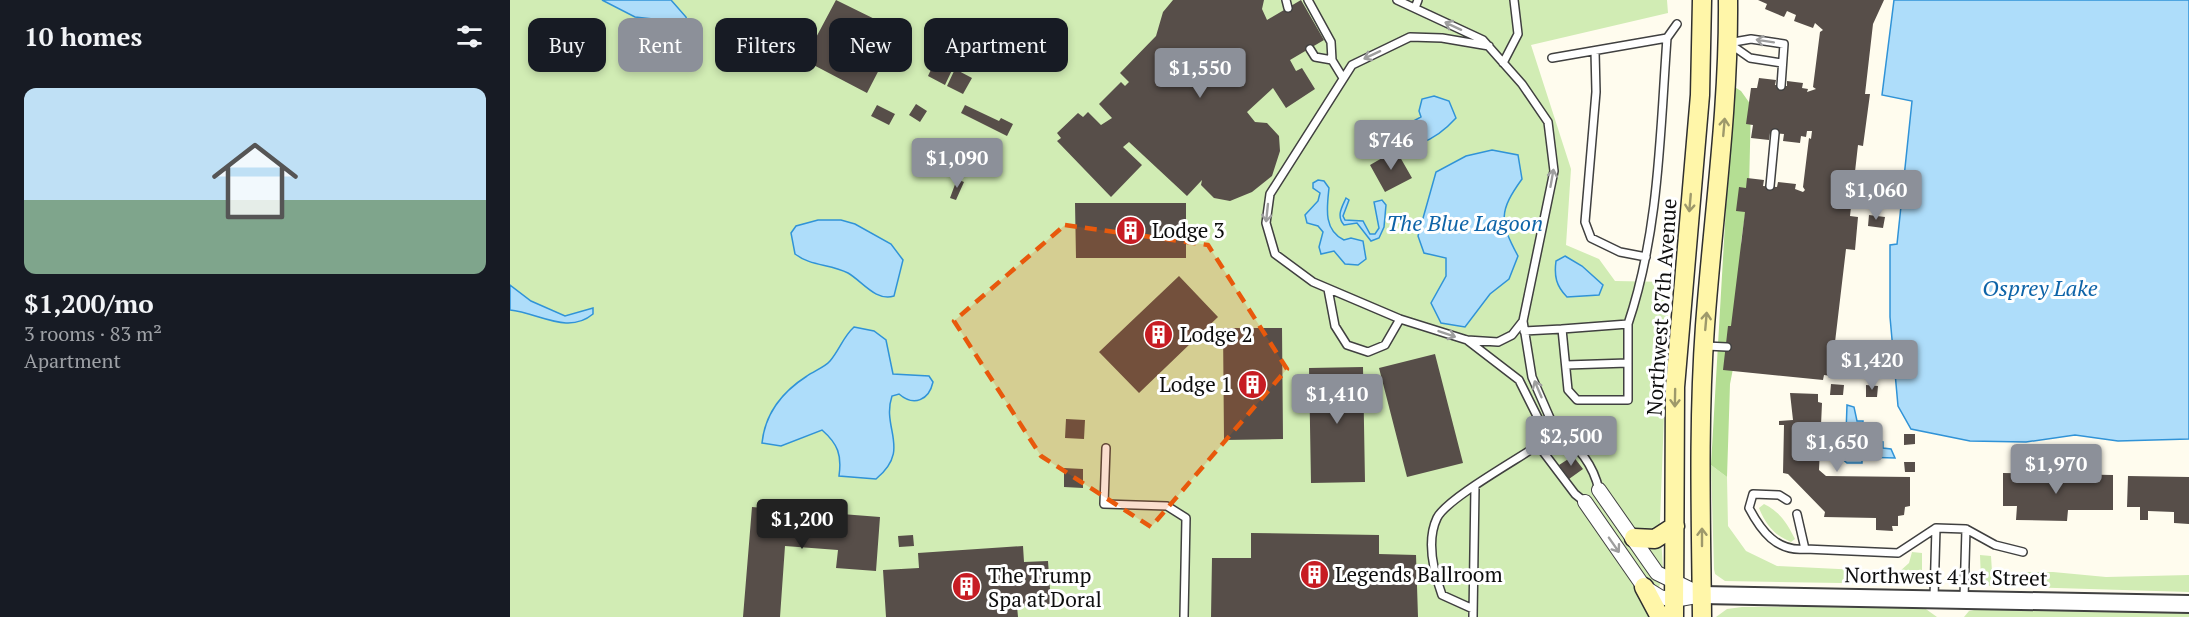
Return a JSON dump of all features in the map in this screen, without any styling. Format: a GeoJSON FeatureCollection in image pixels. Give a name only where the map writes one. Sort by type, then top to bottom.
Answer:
{"type":"FeatureCollection","features":[{"type":"Feature","properties":{"kind":"main road","name":"Northwest 87th Avenue"},"geometry":{"type":"LineString","coordinates":[[1674,600],[1677,357],[1702,40],[1702,0]]}},
{"type":"Feature","properties":{"kind":"main road"},"geometry":{"type":"LineString","coordinates":[[1702,617],[1701,399],[1726,107],[1728,0]]}},
{"type":"Feature","properties":{"kind":"main road"},"geometry":{"type":"LineString","coordinates":[[1702,40],[1728,43]]}},
{"type":"Feature","properties":{"kind":"main road"},"geometry":{"type":"LineString","coordinates":[[1634,538],[1655,539],[1675,526]]}},
{"type":"Feature","properties":{"kind":"main road"},"geometry":{"type":"LineString","coordinates":[[1644,587],[1660,617]]}},
{"type":"Feature","properties":{"kind":"street","name":"Northwest 41st Street"},"geometry":{"type":"LineString","coordinates":[[1599,490],[1658,573],[1674,600]]}},
{"type":"Feature","properties":{"kind":"street"},"geometry":{"type":"LineString","coordinates":[[1585,502],[1644,587]]}},
{"type":"Feature","properties":{"kind":"street","name":"Northwest 41st Street"},"geometry":{"type":"LineString","coordinates":[[1644,587],[1660,597],[1674,600],[1702,596],[1934,597],[2189,604]]}},
{"type":"Feature","properties":{"kind":"lane"},"geometry":{"type":"LineString","coordinates":[[1308,0],[1331,42],[1332,60],[1343,78]]}},
{"type":"Feature","properties":{"kind":"lane"},"geometry":{"type":"LineString","coordinates":[[1397,0],[1483,40],[1548,122],[1554,171],[1522,321],[1532,376],[1556,432],[1569,439],[1596,474],[1599,490]]}},
{"type":"Feature","properties":{"kind":"lane"},"geometry":{"type":"LineString","coordinates":[[1415,8],[1418,0]]}},
{"type":"Feature","properties":{"kind":"lane"},"geometry":{"type":"LineString","coordinates":[[1503,63],[1518,34],[1514,0]]}},
{"type":"Feature","properties":{"kind":"lane"},"geometry":{"type":"LineString","coordinates":[[1562,329],[1568,390],[1577,399],[1628,400],[1628,324],[1640,288],[1654,219],[1667,38],[1677,24]]}},
{"type":"Feature","properties":{"kind":"lane"},"geometry":{"type":"LineString","coordinates":[[1489,46],[1442,38],[1410,37],[1352,65],[1270,194],[1266,222],[1275,254],[1312,282],[1400,320],[1467,340],[1498,342],[1512,335],[1522,321]]}},
{"type":"Feature","properties":{"kind":"lane"},"geometry":{"type":"LineString","coordinates":[[1552,58],[1667,38]]}},
{"type":"Feature","properties":{"kind":"lane"},"geometry":{"type":"LineString","coordinates":[[1728,43],[1751,39],[1784,44],[1781,86]]}},
{"type":"Feature","properties":{"kind":"lane"},"geometry":{"type":"LineString","coordinates":[[1728,43],[1750,58],[1782,63]]}},
{"type":"Feature","properties":{"kind":"lane"},"geometry":{"type":"LineString","coordinates":[[1310,48],[1315,57],[1332,60]]}},
{"type":"Feature","properties":{"kind":"lane"},"geometry":{"type":"LineString","coordinates":[[1595,51],[1596,92],[1585,222],[1591,238],[1620,252],[1646,257]]}},
{"type":"Feature","properties":{"kind":"lane"},"geometry":{"type":"LineString","coordinates":[[1770,186],[1775,133]]}},
{"type":"Feature","properties":{"kind":"lane"},"geometry":{"type":"LineString","coordinates":[[1328,289],[1335,326],[1347,345],[1368,352],[1386,345],[1400,320]]}},
{"type":"Feature","properties":{"kind":"lane"},"geometry":{"type":"LineString","coordinates":[[1524,331],[1628,324]]}},
{"type":"Feature","properties":{"kind":"lane"},"geometry":{"type":"LineString","coordinates":[[1467,340],[1520,380],[1544,430],[1538,445],[1450,503],[1437,518],[1433,541],[1434,573],[1442,595],[1473,613],[1475,487]]}},
{"type":"Feature","properties":{"kind":"lane"},"geometry":{"type":"LineString","coordinates":[[1704,346],[1727,347]]}},
{"type":"Feature","properties":{"kind":"lane"},"geometry":{"type":"LineString","coordinates":[[1566,365],[1628,363]]}},
{"type":"Feature","properties":{"kind":"lane"},"geometry":{"type":"LineString","coordinates":[[1538,445],[1575,494],[1585,502]]}},
{"type":"Feature","properties":{"kind":"lane"},"geometry":{"type":"LineString","coordinates":[[1106,448],[1104,504],[1167,506],[1186,518],[1184,617]]}},
{"type":"Feature","properties":{"kind":"lane"},"geometry":{"type":"LineString","coordinates":[[1787,500],[1779,495],[1753,494],[1749,508],[1759,526],[1779,544],[1791,550],[1898,553],[1936,528],[1965,529],[1995,545],[2023,552]]}},
{"type":"Feature","properties":{"kind":"lane"},"geometry":{"type":"LineString","coordinates":[[1797,514],[1805,549]]}},
{"type":"Feature","properties":{"kind":"lane"},"geometry":{"type":"LineString","coordinates":[[1934,597],[1936,528]]}},
{"type":"Feature","properties":{"kind":"lane"},"geometry":{"type":"LineString","coordinates":[[1964,598],[1965,529]]}},
{"type":"Feature","properties":{"kind":"highlighted area"},"geometry":{"type":"Polygon","coordinates":[[[1065,225],[1208,245],[1287,369],[1151,527],[1041,456],[954,321],[1065,225]]]}},
{"type":"Feature","properties":{"kind":"green space"},"geometry":{"type":"Polygon","coordinates":[[[510,0],[1667,0],[1668,13],[1531,45],[1571,169],[1566,245],[1599,259],[1615,281],[1669,282],[1660,522],[1663,569],[1653,617],[510,617],[510,0]]]}},
{"type":"Feature","properties":{"kind":"green space"},"geometry":{"type":"Polygon","coordinates":[[[1733,86],[1741,91],[1751,105],[1749,188],[1741,242],[1743,318],[1730,384],[1727,477],[1711,465],[1733,86]]]}},
{"type":"Feature","properties":{"kind":"green space"},"geometry":{"type":"Polygon","coordinates":[[[1711,465],[1727,477],[1728,526],[1746,551],[1777,566],[1899,572],[1909,563],[1912,552],[1922,553],[1922,572],[1915,582],[1903,584],[1725,581],[1715,574],[1714,569],[1711,465]]]}},
{"type":"Feature","properties":{"kind":"green space"},"geometry":{"type":"Polygon","coordinates":[[[1764,504],[1782,518],[1795,539],[1791,542],[1771,529],[1759,508],[1764,504]]]}},
{"type":"Feature","properties":{"kind":"green space"},"geometry":{"type":"Polygon","coordinates":[[[1980,555],[1991,556],[1992,572],[2053,572],[2106,577],[2189,575],[2189,592],[1990,586],[1981,580],[1980,555]]]}},
{"type":"Feature","properties":{"kind":"green space"},"geometry":{"type":"Polygon","coordinates":[[[1742,607],[1923,607],[1937,617],[1716,617],[1727,609],[1742,607]]]}},
{"type":"Feature","properties":{"kind":"green space"},"geometry":{"type":"Polygon","coordinates":[[[1979,609],[2189,613],[2189,617],[1964,617],[1969,611],[1979,609]]]}},
{"type":"Feature","properties":{"kind":"water"},"geometry":{"type":"Polygon","coordinates":[[[602,0],[671,0],[686,18],[644,18],[635,17],[602,0]]]}},
{"type":"Feature","properties":{"kind":"water","name":"Osprey Lake"},"geometry":{"type":"Polygon","coordinates":[[[1894,0],[2189,0],[2189,439],[2118,441],[2075,435],[2026,442],[1970,441],[1911,429],[1898,406],[1890,317],[1890,245],[1897,244],[1912,101],[1882,95],[1894,0]]]}},
{"type":"Feature","properties":{"kind":"water"},"geometry":{"type":"Polygon","coordinates":[[[1434,96],[1449,101],[1456,118],[1439,133],[1421,143],[1411,145],[1400,145],[1380,135],[1380,127],[1387,125],[1399,129],[1421,117],[1419,111],[1422,99],[1434,96]]]}},
{"type":"Feature","properties":{"kind":"water","name":"The Blue Lagoon"},"geometry":{"type":"Polygon","coordinates":[[[1492,150],[1518,155],[1522,179],[1509,200],[1504,216],[1507,234],[1518,256],[1509,279],[1490,294],[1465,327],[1441,323],[1431,303],[1446,276],[1446,258],[1424,253],[1418,236],[1436,172],[1466,156],[1492,150]]]}},
{"type":"Feature","properties":{"kind":"water"},"geometry":{"type":"Polygon","coordinates":[[[1318,180],[1324,181],[1329,188],[1329,224],[1337,236],[1344,240],[1351,238],[1363,241],[1366,259],[1358,265],[1345,264],[1334,251],[1321,254],[1319,247],[1323,232],[1318,226],[1307,223],[1305,215],[1318,201],[1320,193],[1313,188],[1313,183],[1318,180]]]}},
{"type":"Feature","properties":{"kind":"water"},"geometry":{"type":"Polygon","coordinates":[[[1346,198],[1349,200],[1343,216],[1345,220],[1363,221],[1370,234],[1375,234],[1379,228],[1374,202],[1382,200],[1386,205],[1384,227],[1379,238],[1371,241],[1357,223],[1344,225],[1340,215],[1346,198]]]}},
{"type":"Feature","properties":{"kind":"water"},"geometry":{"type":"Polygon","coordinates":[[[818,220],[841,220],[855,224],[891,244],[903,260],[894,296],[881,296],[848,273],[807,261],[795,254],[791,233],[796,226],[818,220]]]}},
{"type":"Feature","properties":{"kind":"water"},"geometry":{"type":"Polygon","coordinates":[[[1565,256],[1582,266],[1603,285],[1599,295],[1567,297],[1563,293],[1557,280],[1555,266],[1556,261],[1565,256]]]}},
{"type":"Feature","properties":{"kind":"water"},"geometry":{"type":"Polygon","coordinates":[[[510,285],[531,301],[565,316],[593,308],[593,314],[574,323],[563,323],[510,310],[510,285]]]}},
{"type":"Feature","properties":{"kind":"water"},"geometry":{"type":"Polygon","coordinates":[[[854,327],[874,331],[886,340],[893,374],[929,376],[933,382],[928,393],[920,400],[910,400],[899,394],[892,396],[890,419],[894,448],[887,468],[876,479],[839,476],[838,450],[822,430],[781,446],[762,443],[767,422],[776,404],[798,382],[828,363],[854,327]]]}},
{"type":"Feature","properties":{"kind":"water"},"geometry":{"type":"Polygon","coordinates":[[[1847,405],[1854,407],[1857,421],[1863,421],[1863,427],[1874,431],[1877,441],[1883,442],[1883,448],[1891,449],[1895,458],[1862,457],[1862,463],[1847,463],[1841,458],[1841,433],[1846,433],[1847,405]]]}},
{"type":"Feature","properties":{"kind":"building"},"geometry":{"type":"Polygon","coordinates":[[[836,0],[873,18],[829,18],[829,72],[878,72],[867,93],[817,67],[817,36],[836,0]]]}},
{"type":"Feature","properties":{"kind":"building"},"geometry":{"type":"Polygon","coordinates":[[[1173,0],[1264,0],[1262,9],[1267,20],[1301,0],[1324,40],[1290,60],[1296,71],[1302,68],[1315,89],[1286,108],[1273,88],[1247,112],[1255,122],[1267,123],[1279,136],[1280,151],[1272,176],[1252,192],[1230,201],[1214,198],[1201,185],[1202,180],[1187,196],[1129,142],[1123,147],[1142,165],[1111,197],[1057,141],[1061,138],[1057,133],[1078,113],[1083,117],[1088,112],[1101,125],[1112,118],[1099,104],[1121,82],[1125,86],[1129,82],[1120,73],[1156,36],[1163,12],[1173,0]]]}},
{"type":"Feature","properties":{"kind":"building"},"geometry":{"type":"Polygon","coordinates":[[[1758,0],[1884,0],[1873,24],[1865,94],[1870,94],[1863,146],[1858,145],[1850,216],[1858,217],[1855,250],[1846,249],[1831,376],[1824,375],[1823,380],[1723,370],[1728,326],[1731,326],[1745,212],[1736,211],[1739,187],[1746,188],[1747,178],[1764,180],[1763,186],[1777,187],[1778,182],[1796,184],[1795,189],[1803,192],[1809,138],[1811,139],[1812,131],[1807,131],[1806,137],[1801,136],[1800,143],[1783,141],[1784,134],[1770,133],[1769,140],[1751,138],[1753,125],[1746,124],[1751,88],[1757,88],[1759,78],[1776,80],[1775,85],[1787,86],[1787,81],[1803,83],[1802,88],[1808,89],[1807,92],[1816,89],[1813,87],[1820,32],[1823,30],[1815,23],[1813,28],[1794,21],[1796,15],[1787,11],[1784,17],[1765,9],[1767,4],[1758,0]]]}},
{"type":"Feature","properties":{"kind":"building"},"geometry":{"type":"Polygon","coordinates":[[[930,72],[951,72],[945,85],[928,76],[930,72]]]}},
{"type":"Feature","properties":{"kind":"building"},"geometry":{"type":"Polygon","coordinates":[[[954,72],[961,72],[972,78],[963,94],[947,86],[954,72]]]}},
{"type":"Feature","properties":{"kind":"building"},"geometry":{"type":"Polygon","coordinates":[[[916,104],[927,111],[920,122],[909,115],[916,104]]]}},
{"type":"Feature","properties":{"kind":"building"},"geometry":{"type":"Polygon","coordinates":[[[877,105],[895,114],[889,125],[871,116],[877,105]]]}},
{"type":"Feature","properties":{"kind":"building"},"geometry":{"type":"Polygon","coordinates":[[[965,105],[999,121],[1001,118],[1013,124],[1007,136],[961,113],[965,105]]]}},
{"type":"Feature","properties":{"kind":"building"},"geometry":{"type":"Polygon","coordinates":[[[1396,150],[1412,178],[1385,192],[1370,165],[1396,150]]]}},
{"type":"Feature","properties":{"kind":"building"},"geometry":{"type":"Polygon","coordinates":[[[957,179],[964,182],[956,200],[950,198],[957,179]]]}},
{"type":"Feature","properties":{"kind":"building","name":"Lodge 3"},"geometry":{"type":"Polygon","coordinates":[[[1075,203],[1186,203],[1186,258],[1076,258],[1075,203]]]}},
{"type":"Feature","properties":{"kind":"building"},"geometry":{"type":"Polygon","coordinates":[[[1869,215],[1885,217],[1883,228],[1868,226],[1869,215]]]}},
{"type":"Feature","properties":{"kind":"building","name":"Lodge 2"},"geometry":{"type":"Polygon","coordinates":[[[1179,276],[1218,317],[1139,393],[1099,352],[1179,276]]]}},
{"type":"Feature","properties":{"kind":"building","name":"Lodge 1"},"geometry":{"type":"Polygon","coordinates":[[[1223,328],[1282,328],[1283,439],[1224,440],[1223,328]]]}},
{"type":"Feature","properties":{"kind":"building"},"geometry":{"type":"Polygon","coordinates":[[[1435,354],[1463,463],[1407,477],[1379,368],[1435,354]]]}},
{"type":"Feature","properties":{"kind":"building"},"geometry":{"type":"Polygon","coordinates":[[[1363,367],[1365,482],[1311,483],[1309,368],[1363,367]]]}},
{"type":"Feature","properties":{"kind":"building"},"geometry":{"type":"Polygon","coordinates":[[[1831,384],[1844,385],[1843,395],[1830,395],[1831,384]]]}},
{"type":"Feature","properties":{"kind":"building"},"geometry":{"type":"Polygon","coordinates":[[[1866,385],[1878,386],[1877,397],[1866,397],[1866,385]]]}},
{"type":"Feature","properties":{"kind":"building"},"geometry":{"type":"Polygon","coordinates":[[[1790,393],[1818,394],[1818,402],[1822,403],[1819,470],[1826,476],[1910,477],[1910,506],[1905,507],[1904,515],[1898,516],[1898,526],[1892,526],[1893,531],[1876,530],[1876,518],[1824,517],[1825,512],[1788,474],[1783,473],[1784,425],[1779,425],[1779,421],[1793,420],[1790,393]]]}},
{"type":"Feature","properties":{"kind":"building"},"geometry":{"type":"Polygon","coordinates":[[[1066,419],[1085,420],[1084,439],[1065,438],[1066,419]]]}},
{"type":"Feature","properties":{"kind":"building"},"geometry":{"type":"Polygon","coordinates":[[[1904,434],[1915,434],[1915,444],[1904,445],[1904,434]]]}},
{"type":"Feature","properties":{"kind":"building"},"geometry":{"type":"Polygon","coordinates":[[[1573,456],[1583,469],[1569,479],[1559,465],[1573,456]]]}},
{"type":"Feature","properties":{"kind":"building"},"geometry":{"type":"Polygon","coordinates":[[[1904,462],[1915,462],[1915,472],[1905,472],[1904,462]]]}},
{"type":"Feature","properties":{"kind":"building"},"geometry":{"type":"Polygon","coordinates":[[[1064,468],[1083,469],[1083,488],[1064,487],[1064,468]]]}},
{"type":"Feature","properties":{"kind":"building"},"geometry":{"type":"Polygon","coordinates":[[[2003,473],[2113,475],[2113,510],[2068,510],[2067,521],[2016,520],[2017,506],[2003,506],[2003,473]]]}},
{"type":"Feature","properties":{"kind":"building"},"geometry":{"type":"Polygon","coordinates":[[[2128,476],[2189,477],[2189,524],[2174,523],[2174,512],[2148,511],[2148,520],[2140,520],[2140,507],[2127,507],[2128,476]]]}},
{"type":"Feature","properties":{"kind":"building"},"geometry":{"type":"Polygon","coordinates":[[[752,507],[880,517],[876,571],[836,568],[838,550],[785,546],[780,617],[743,617],[752,507]]]}},
{"type":"Feature","properties":{"kind":"building","name":"Legends Ballroom"},"geometry":{"type":"Polygon","coordinates":[[[1251,533],[1379,535],[1379,554],[1416,555],[1418,617],[1211,617],[1212,558],[1251,558],[1251,533]]]}},
{"type":"Feature","properties":{"kind":"building"},"geometry":{"type":"Polygon","coordinates":[[[913,535],[914,546],[899,547],[898,536],[913,535]]]}},
{"type":"Feature","properties":{"kind":"building","name":"The Trump Spa at Doral"},"geometry":{"type":"Polygon","coordinates":[[[1023,546],[1024,562],[1048,561],[1051,604],[1017,606],[1018,617],[886,617],[883,570],[919,568],[918,553],[1023,546]]]}},
{"type":"Feature","properties":{"kind":"place","name":"Lodge 3"},"geometry":{"type":"Point","coordinates":[1131,230]}},
{"type":"Feature","properties":{"kind":"place","name":"Lodge 2"},"geometry":{"type":"Point","coordinates":[1159,334]}},
{"type":"Feature","properties":{"kind":"place","name":"Lodge 1"},"geometry":{"type":"Point","coordinates":[1253,384]}},
{"type":"Feature","properties":{"kind":"place","name":"Legends Ballroom"},"geometry":{"type":"Point","coordinates":[1314,574]}},
{"type":"Feature","properties":{"kind":"place","name":"The Trump Spa at Doral"},"geometry":{"type":"Point","coordinates":[967,587]}}]}
